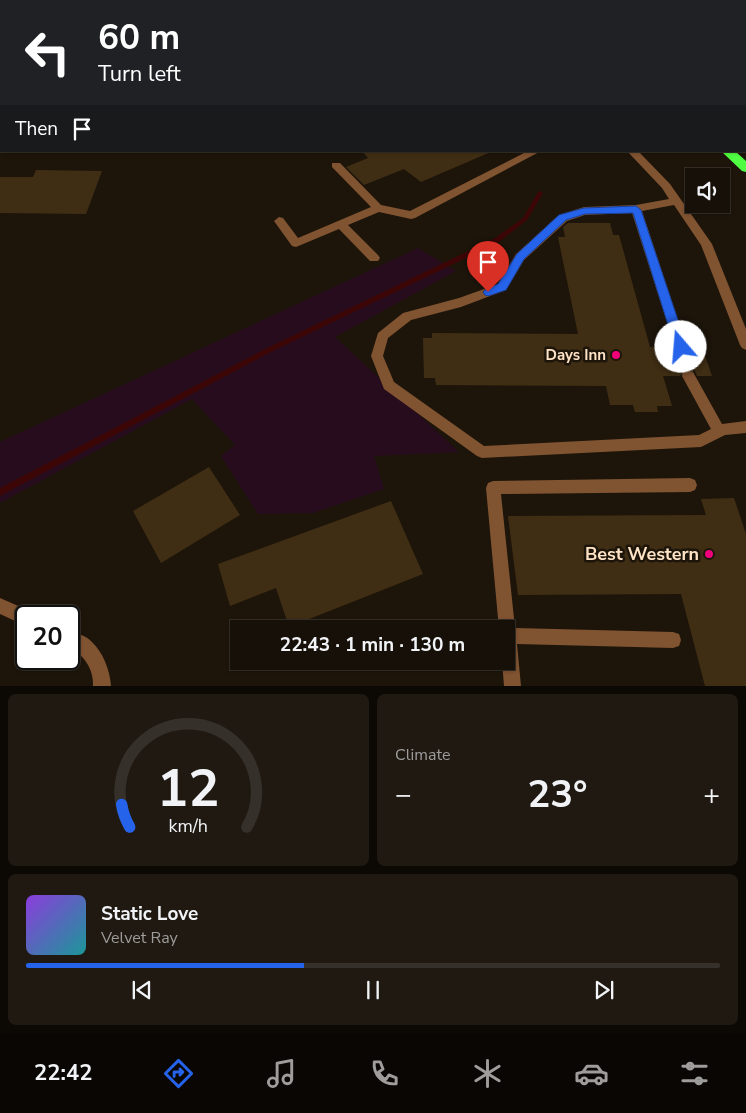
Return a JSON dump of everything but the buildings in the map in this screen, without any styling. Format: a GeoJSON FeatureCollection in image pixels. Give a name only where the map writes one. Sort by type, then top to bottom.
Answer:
{"type":"FeatureCollection","features":[{"type":"Feature","properties":{"kind":"highway"},"geometry":{"type":"LineString","coordinates":[[728,152],[746,168]]}},
{"type":"Feature","properties":{"kind":"street"},"geometry":{"type":"LineString","coordinates":[[336,165],[378,208],[411,215],[534,152]]}},
{"type":"Feature","properties":{"kind":"street"},"geometry":{"type":"LineString","coordinates":[[633,152],[677,201],[706,244],[746,346]]}},
{"type":"Feature","properties":{"kind":"street"},"geometry":{"type":"LineString","coordinates":[[677,201],[636,210],[584,211],[563,218],[520,257],[502,287],[461,302],[407,316],[382,336],[377,356],[389,385],[482,452],[701,441],[719,431],[746,427]]}},
{"type":"Feature","properties":{"kind":"street"},"geometry":{"type":"LineString","coordinates":[[279,221],[296,243],[378,208]]}},
{"type":"Feature","properties":{"kind":"street"},"geometry":{"type":"LineString","coordinates":[[636,210],[681,347]]}},
{"type":"Feature","properties":{"kind":"street"},"geometry":{"type":"LineString","coordinates":[[340,224],[374,258]]}},
{"type":"Feature","properties":{"kind":"street"},"geometry":{"type":"LineString","coordinates":[[688,376],[719,431]]}},
{"type":"Feature","properties":{"kind":"street"},"geometry":{"type":"LineString","coordinates":[[506,620],[493,488],[690,485]]}},
{"type":"Feature","properties":{"kind":"street"},"geometry":{"type":"LineString","coordinates":[[0,606],[15,613]]}},
{"type":"Feature","properties":{"kind":"street"},"geometry":{"type":"LineString","coordinates":[[515,636],[673,640]]}},
{"type":"Feature","properties":{"kind":"street"},"geometry":{"type":"LineString","coordinates":[[80,644],[85,646],[102,673],[102,686]]}},
{"type":"Feature","properties":{"kind":"street"},"geometry":{"type":"LineString","coordinates":[[511,670],[513,686]]}},
{"type":"Feature","properties":{"kind":"shaded area"},"geometry":{"type":"Polygon","coordinates":[[[418,248],[456,271],[335,337],[459,452],[374,456],[384,489],[313,513],[258,514],[221,456],[235,445],[192,399],[0,503],[0,442],[418,248]]]}},
{"type":"Feature","properties":{"kind":"waterway"},"geometry":{"type":"LineString","coordinates":[[0,492],[267,351],[497,240],[525,219],[540,193]]}},
{"type":"Feature","properties":{"kind":"tunnel"},"geometry":{"type":"LineString","coordinates":[[681,347],[688,376]]}},
{"type":"Feature","properties":{"kind":"place","name":"Days Inn"},"geometry":{"type":"Point","coordinates":[616,355]}},
{"type":"Feature","properties":{"kind":"place","name":"Best Western"},"geometry":{"type":"Point","coordinates":[709,554]}},
{"type":"Feature","properties":{"kind":"route"},"geometry":{"type":"LineString","coordinates":[[488,292],[502,287],[520,257],[563,218],[584,211],[636,210],[681,347]]}}]}
